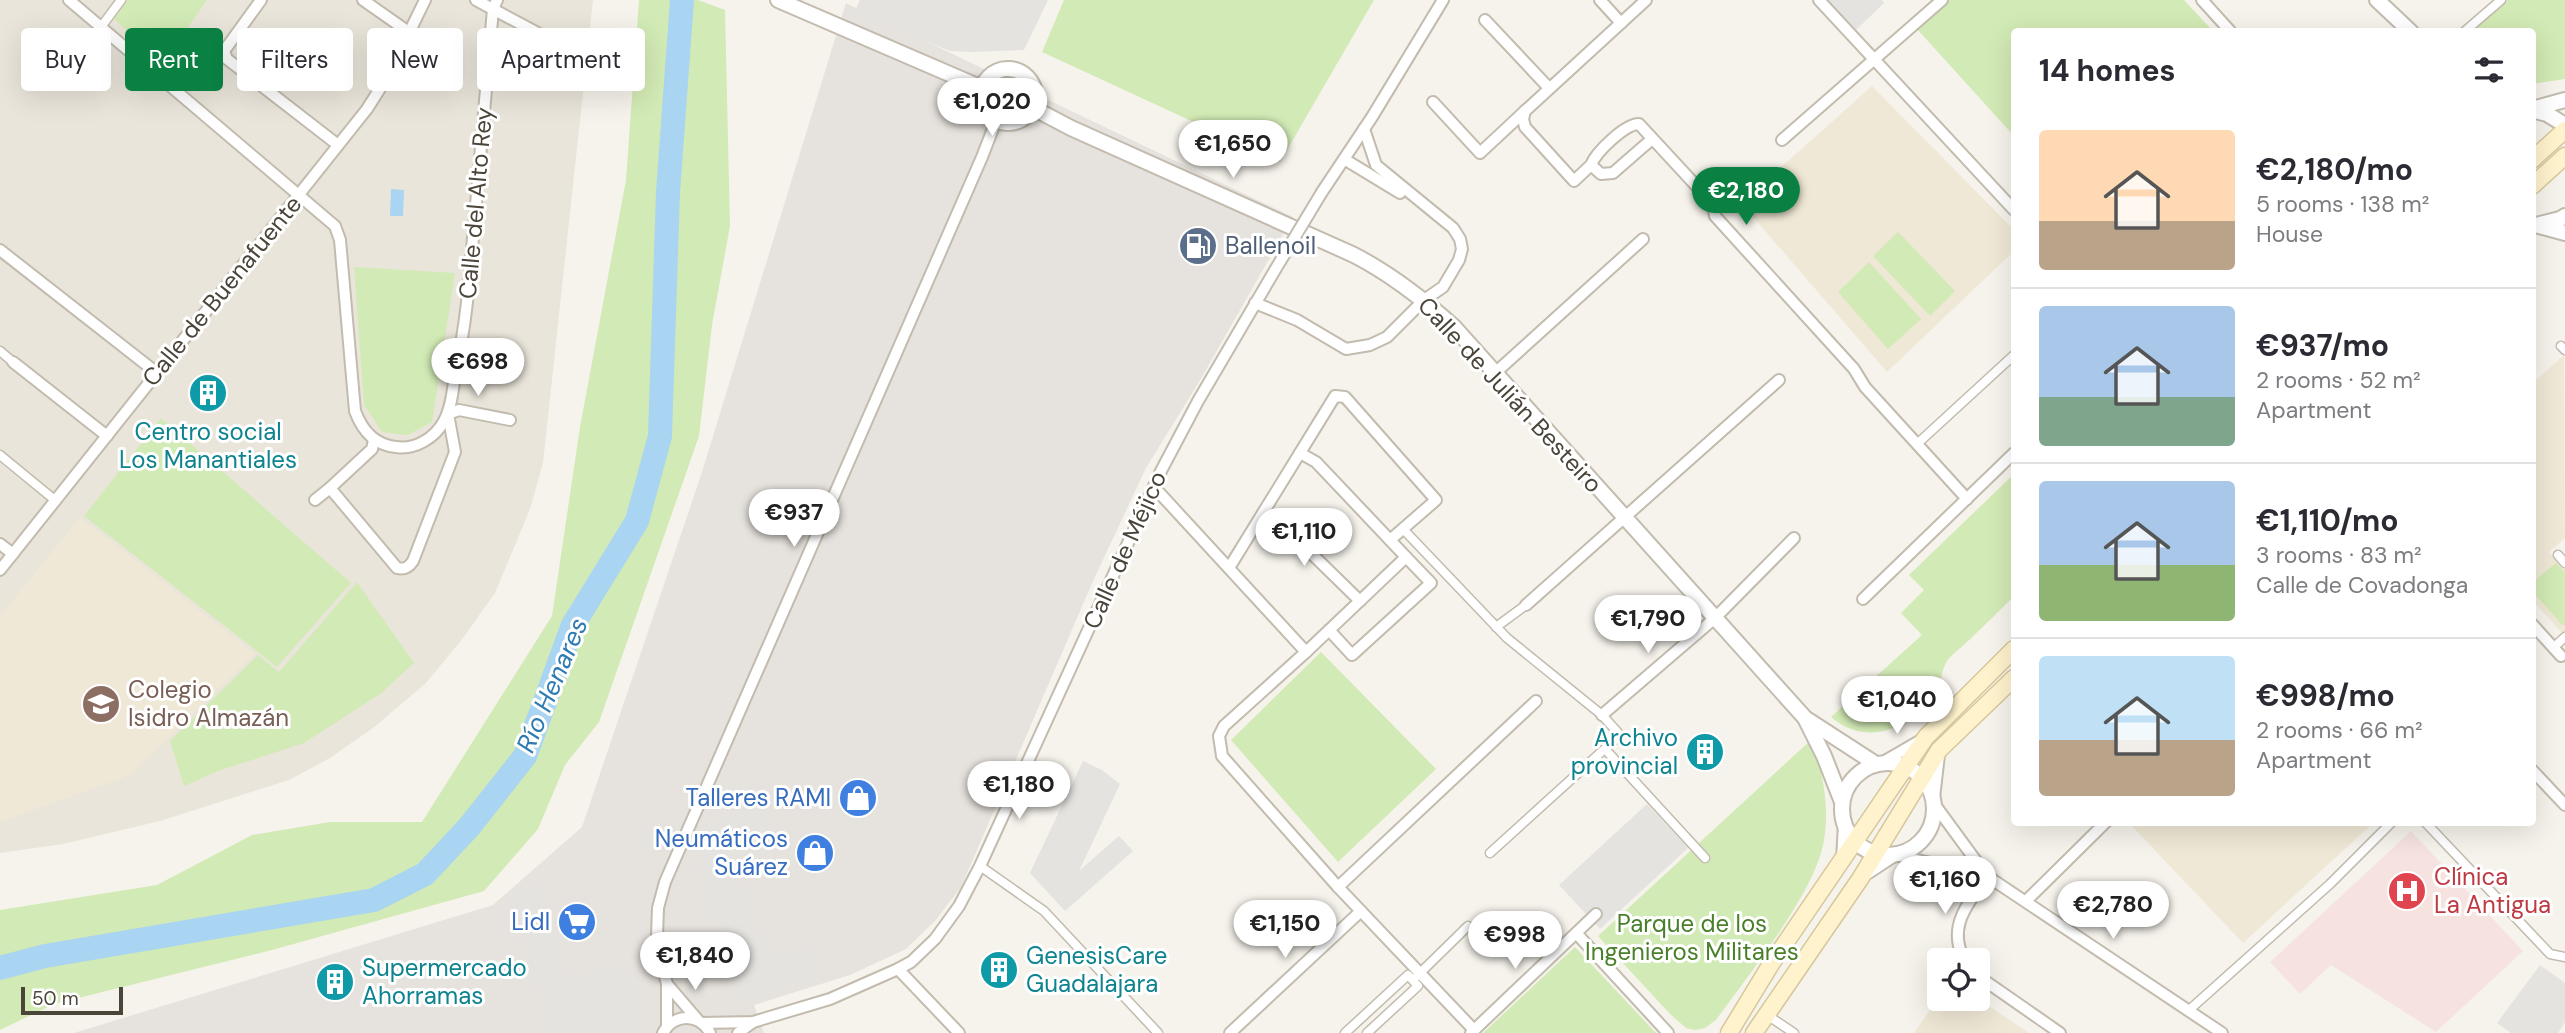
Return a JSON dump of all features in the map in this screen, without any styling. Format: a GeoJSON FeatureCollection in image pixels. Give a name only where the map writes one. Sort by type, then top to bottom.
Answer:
{"type":"FeatureCollection","features":[{"type":"Feature","properties":{"kind":"main road"},"geometry":{"type":"LineString","coordinates":[[2536,156],[2565,127]]}},
{"type":"Feature","properties":{"kind":"main road"},"geometry":{"type":"LineString","coordinates":[[2536,183],[2565,156]]}},
{"type":"Feature","properties":{"kind":"main road"},"geometry":{"type":"LineString","coordinates":[[1728,1032],[1771,964],[1926,737],[2011,652]]}},
{"type":"Feature","properties":{"kind":"main road"},"geometry":{"type":"LineString","coordinates":[[1754,1033],[1860,879],[1939,750],[2011,681]]}},
{"type":"Feature","properties":{"kind":"street"},"geometry":{"type":"LineString","coordinates":[[69,0],[335,226],[339,235],[355,411],[361,425],[374,439],[396,447],[413,446],[437,432],[447,414],[459,410],[510,420]]}},
{"type":"Feature","properties":{"kind":"street"},"geometry":{"type":"LineString","coordinates":[[101,27],[121,0]]}},
{"type":"Feature","properties":{"kind":"street"},"geometry":{"type":"LineString","coordinates":[[261,0],[224,51],[227,59],[338,145]]}},
{"type":"Feature","properties":{"kind":"street"},"geometry":{"type":"LineString","coordinates":[[363,0],[403,28]]}},
{"type":"Feature","properties":{"kind":"street","name":"Calle de Buenafuente"},"geometry":{"type":"LineString","coordinates":[[412,28],[425,0]]}},
{"type":"Feature","properties":{"kind":"street"},"geometry":{"type":"LineString","coordinates":[[476,0],[495,5],[532,28]]}},
{"type":"Feature","properties":{"kind":"street"},"geometry":{"type":"LineString","coordinates":[[778,0],[982,88]]}},
{"type":"Feature","properties":{"kind":"street","name":"Calle de Méjico"},"geometry":{"type":"LineString","coordinates":[[664,1030],[678,1018],[686,1017],[700,1022],[753,1022],[830,999],[898,969],[935,939],[958,906],[980,866],[1154,487],[1198,401],[1322,192],[1443,0]]}},
{"type":"Feature","properties":{"kind":"street"},"geometry":{"type":"LineString","coordinates":[[1600,0],[1621,23]]}},
{"type":"Feature","properties":{"kind":"street"},"geometry":{"type":"LineString","coordinates":[[1433,102],[1480,153],[1646,0]]}},
{"type":"Feature","properties":{"kind":"street"},"geometry":{"type":"LineString","coordinates":[[1819,0],[2011,207]]}},
{"type":"Feature","properties":{"kind":"street"},"geometry":{"type":"LineString","coordinates":[[1782,140],[1942,0]]}},
{"type":"Feature","properties":{"kind":"street"},"geometry":{"type":"LineString","coordinates":[[2202,0],[2227,28]]}},
{"type":"Feature","properties":{"kind":"street"},"geometry":{"type":"LineString","coordinates":[[2376,0],[2405,28]]}},
{"type":"Feature","properties":{"kind":"street"},"geometry":{"type":"LineString","coordinates":[[2468,28],[2501,0]]}},
{"type":"Feature","properties":{"kind":"street","name":"Calle del Alto Rey"},"geometry":{"type":"LineString","coordinates":[[447,414],[467,310],[495,5]]}},
{"type":"Feature","properties":{"kind":"street"},"geometry":{"type":"LineString","coordinates":[[1485,20],[1549,88]]}},
{"type":"Feature","properties":{"kind":"street"},"geometry":{"type":"LineString","coordinates":[[1003,69],[1018,70],[1032,82],[1036,95],[1033,108],[1021,120],[1008,123],[996,121],[983,108],[982,88],[990,74],[1003,69]]}},
{"type":"Feature","properties":{"kind":"street","name":"Calle de Buenafuente"},"geometry":{"type":"LineString","coordinates":[[0,570],[299,195],[378,91]]}},
{"type":"Feature","properties":{"kind":"street"},"geometry":{"type":"LineString","coordinates":[[2536,108],[2565,100]]}},
{"type":"Feature","properties":{"kind":"street","name":"Calle de Julián Besteiro"},"geometry":{"type":"LineString","coordinates":[[1033,108],[1080,132],[1354,255],[1424,300],[1454,327],[1805,719],[1824,755],[1842,802],[1844,824]]}},
{"type":"Feature","properties":{"kind":"street"},"geometry":{"type":"LineString","coordinates":[[2536,110],[2565,127]]}},
{"type":"Feature","properties":{"kind":"street"},"geometry":{"type":"LineString","coordinates":[[1525,111],[1525,127],[1574,181],[1591,165],[1597,155],[1634,124],[1639,124],[1713,204],[1715,216],[1967,499]]}},
{"type":"Feature","properties":{"kind":"street"},"geometry":{"type":"LineString","coordinates":[[664,1030],[667,984],[657,936],[658,908],[665,882],[996,121]]}},
{"type":"Feature","properties":{"kind":"street"},"geometry":{"type":"LineString","coordinates":[[1255,303],[1297,320],[1346,349],[1355,349],[1387,337],[1424,300],[1443,287],[1459,260],[1461,239],[1441,218],[1377,165],[1364,129]]}},
{"type":"Feature","properties":{"kind":"street"},"geometry":{"type":"LineString","coordinates":[[1591,165],[1601,174],[1613,173],[1652,139]]}},
{"type":"Feature","properties":{"kind":"street"},"geometry":{"type":"LineString","coordinates":[[1344,159],[1441,218]]}},
{"type":"Feature","properties":{"kind":"street"},"geometry":{"type":"LineString","coordinates":[[2536,225],[2565,216]]}},
{"type":"Feature","properties":{"kind":"street"},"geometry":{"type":"LineString","coordinates":[[2536,226],[2565,233]]}},
{"type":"Feature","properties":{"kind":"street"},"geometry":{"type":"LineString","coordinates":[[1495,373],[1643,239]]}},
{"type":"Feature","properties":{"kind":"street"},"geometry":{"type":"LineString","coordinates":[[0,250],[157,373]]}},
{"type":"Feature","properties":{"kind":"street"},"geometry":{"type":"LineString","coordinates":[[0,351],[107,436]]}},
{"type":"Feature","properties":{"kind":"street"},"geometry":{"type":"LineString","coordinates":[[1917,444],[2011,358]]}},
{"type":"Feature","properties":{"kind":"street"},"geometry":{"type":"LineString","coordinates":[[1496,627],[1527,605],[1779,380]]}},
{"type":"Feature","properties":{"kind":"street"},"geometry":{"type":"LineString","coordinates":[[1229,568],[1335,396],[1345,397],[1436,500],[1390,540]]}},
{"type":"Feature","properties":{"kind":"street"},"geometry":{"type":"LineString","coordinates":[[330,488],[397,568],[410,566],[455,452],[447,414]]}},
{"type":"Feature","properties":{"kind":"street"},"geometry":{"type":"LineString","coordinates":[[315,500],[372,449],[374,439]]}},
{"type":"Feature","properties":{"kind":"street"},"geometry":{"type":"LineString","coordinates":[[1300,453],[1316,462],[1431,583],[1352,656],[1329,630]]}},
{"type":"Feature","properties":{"kind":"street"},"geometry":{"type":"LineString","coordinates":[[0,455],[56,501]]}},
{"type":"Feature","properties":{"kind":"street"},"geometry":{"type":"LineString","coordinates":[[1863,599],[2011,456]]}},
{"type":"Feature","properties":{"kind":"street"},"geometry":{"type":"LineString","coordinates":[[1154,487],[1306,652]]}},
{"type":"Feature","properties":{"kind":"street"},"geometry":{"type":"LineString","coordinates":[[1263,513],[1275,518],[1360,601]]}},
{"type":"Feature","properties":{"kind":"street"},"geometry":{"type":"LineString","coordinates":[[1403,529],[1496,627],[1602,715],[1620,735],[1490,853]]}},
{"type":"Feature","properties":{"kind":"street"},"geometry":{"type":"LineString","coordinates":[[1602,715],[1715,618],[1794,538]]}},
{"type":"Feature","properties":{"kind":"street"},"geometry":{"type":"LineString","coordinates":[[0,544],[13,554]]}},
{"type":"Feature","properties":{"kind":"street"},"geometry":{"type":"LineString","coordinates":[[2558,555],[2565,563]]}},
{"type":"Feature","properties":{"kind":"street"},"geometry":{"type":"LineString","coordinates":[[1406,557],[1224,726],[1219,736],[1222,756],[1361,911],[1416,977],[1473,1032],[1596,914]]}},
{"type":"Feature","properties":{"kind":"street"},"geometry":{"type":"LineString","coordinates":[[2536,628],[2557,652],[2565,637]]}},
{"type":"Feature","properties":{"kind":"street"},"geometry":{"type":"LineString","coordinates":[[1338,887],[1536,701]]}},
{"type":"Feature","properties":{"kind":"street","name":"Calle de Julián Besteiro"},"geometry":{"type":"LineString","coordinates":[[1805,719],[1880,763]]}},
{"type":"Feature","properties":{"kind":"street"},"geometry":{"type":"LineString","coordinates":[[1842,802],[1848,786],[1861,771],[1926,737]]}},
{"type":"Feature","properties":{"kind":"street"},"geometry":{"type":"LineString","coordinates":[[1605,749],[1705,858]]}},
{"type":"Feature","properties":{"kind":"street"},"geometry":{"type":"LineString","coordinates":[[1860,879],[1896,855],[1910,850],[1926,836],[1933,823],[1939,750]]}},
{"type":"Feature","properties":{"kind":"street"},"geometry":{"type":"LineString","coordinates":[[1880,763],[1906,766],[1923,778],[1935,802],[1987,876]]}},
{"type":"Feature","properties":{"kind":"street"},"geometry":{"type":"LineString","coordinates":[[2536,774],[2565,805]]}},
{"type":"Feature","properties":{"kind":"street"},"geometry":{"type":"LineString","coordinates":[[1844,824],[1855,842],[1875,854],[1896,855],[1987,876],[2222,1033]]}},
{"type":"Feature","properties":{"kind":"street"},"geometry":{"type":"LineString","coordinates":[[1842,861],[1844,824]]}},
{"type":"Feature","properties":{"kind":"street"},"geometry":{"type":"LineString","coordinates":[[2026,901],[2102,826]]}},
{"type":"Feature","properties":{"kind":"street"},"geometry":{"type":"LineString","coordinates":[[2188,1011],[2330,884],[2388,826]]}},
{"type":"Feature","properties":{"kind":"street"},"geometry":{"type":"LineString","coordinates":[[2429,826],[2550,954],[2565,957]]}},
{"type":"Feature","properties":{"kind":"street"},"geometry":{"type":"LineString","coordinates":[[980,866],[1044,912],[1158,1033]]}},
{"type":"Feature","properties":{"kind":"street"},"geometry":{"type":"LineString","coordinates":[[1959,948],[1956,930],[1987,876]]}},
{"type":"Feature","properties":{"kind":"street"},"geometry":{"type":"LineString","coordinates":[[1230,1033],[1361,911]]}},
{"type":"Feature","properties":{"kind":"street"},"geometry":{"type":"LineString","coordinates":[[1416,977],[1468,926]]}},
{"type":"Feature","properties":{"kind":"street"},"geometry":{"type":"LineString","coordinates":[[1577,934],[1668,1033]]}},
{"type":"Feature","properties":{"kind":"street"},"geometry":{"type":"LineString","coordinates":[[898,969],[959,1033]]}},
{"type":"Feature","properties":{"kind":"street"},"geometry":{"type":"LineString","coordinates":[[1345,1033],[1408,975],[1416,977]]}},
{"type":"Feature","properties":{"kind":"street"},"geometry":{"type":"LineString","coordinates":[[1367,1033],[1418,986],[1416,977]]}},
{"type":"Feature","properties":{"kind":"street"},"geometry":{"type":"LineString","coordinates":[[667,984],[710,1033]]}},
{"type":"Feature","properties":{"kind":"street"},"geometry":{"type":"LineString","coordinates":[[1990,984],[2060,1033]]}},
{"type":"Feature","properties":{"kind":"street"},"geometry":{"type":"LineString","coordinates":[[1767,1015],[1794,1033]]}},
{"type":"Feature","properties":{"kind":"street","name":"Calle de Méjico"},"geometry":{"type":"LineString","coordinates":[[738,1033],[753,1022]]}},
{"type":"Feature","properties":{"kind":"street"},"geometry":{"type":"LineString","coordinates":[[1661,1023],[1674,1033]]}},
{"type":"Feature","properties":{"kind":"street"},"geometry":{"type":"LineString","coordinates":[[2200,1033],[2208,1024]]}},
{"type":"Feature","properties":{"kind":"shaded area"},"geometry":{"type":"Polygon","coordinates":[[[0,0],[593,0],[590,28],[477,28],[477,91],[583,91],[543,463],[530,509],[495,593],[426,683],[373,728],[330,758],[289,780],[160,821],[63,844],[0,853],[0,0]]]}},
{"type":"Feature","properties":{"kind":"shaded area"},"geometry":{"type":"Polygon","coordinates":[[[860,0],[1048,0],[1024,50],[971,52],[950,51],[854,13],[860,0]]]}},
{"type":"Feature","properties":{"kind":"shaded area"},"geometry":{"type":"Polygon","coordinates":[[[1828,0],[1882,0],[1884,3],[1856,30],[1828,0]]]}},
{"type":"Feature","properties":{"kind":"shaded area"},"geometry":{"type":"Polygon","coordinates":[[[846,3],[1293,217],[1199,382],[1146,468],[1093,581],[961,887],[935,921],[906,949],[850,975],[754,1005],[764,1033],[74,1033],[493,905],[582,827],[702,472],[846,3]]]}},
{"type":"Feature","properties":{"kind":"shaded area"},"geometry":{"type":"Polygon","coordinates":[[[1872,86],[2011,227],[2011,254],[1887,372],[1741,203],[1872,86]]]}},
{"type":"Feature","properties":{"kind":"shaded area"},"geometry":{"type":"Polygon","coordinates":[[[2564,355],[2565,538],[2549,552],[2565,569],[2563,634],[2536,604],[2536,380],[2564,355]]]}},
{"type":"Feature","properties":{"kind":"shaded area","name":"Colegio Isidro Almazán"},"geometry":{"type":"Polygon","coordinates":[[[80,517],[255,654],[130,775],[0,822],[0,616],[80,517]]]}},
{"type":"Feature","properties":{"kind":"shaded area"},"geometry":{"type":"Polygon","coordinates":[[[1083,761],[1102,770],[1120,784],[1079,871],[1119,836],[1133,851],[1065,911],[1030,873],[1083,761]]]}},
{"type":"Feature","properties":{"kind":"shaded area"},"geometry":{"type":"Polygon","coordinates":[[[1647,804],[1688,848],[1600,929],[1559,885],[1647,804]]]}},
{"type":"Feature","properties":{"kind":"shaded area"},"geometry":{"type":"Polygon","coordinates":[[[764,808],[770,830],[727,844],[766,960],[807,947],[817,977],[743,1002],[698,867],[717,822],[764,808]]]}},
{"type":"Feature","properties":{"kind":"shaded area"},"geometry":{"type":"Polygon","coordinates":[[[2132,826],[2370,826],[2243,943],[2132,826]]]}},
{"type":"Feature","properties":{"kind":"shaded area","name":"Clínica La Antigua"},"geometry":{"type":"Polygon","coordinates":[[[2411,831],[2523,951],[2436,1032],[2331,965],[2300,994],[2270,962],[2411,831]]]}},
{"type":"Feature","properties":{"kind":"shaded area"},"geometry":{"type":"Polygon","coordinates":[[[534,882],[567,982],[625,964],[642,1018],[629,1033],[554,1033],[516,915],[505,901],[524,885],[534,882]]]}},
{"type":"Feature","properties":{"kind":"shaded area"},"geometry":{"type":"Polygon","coordinates":[[[2540,965],[2565,983],[2565,1022],[2558,1033],[2511,1033],[2497,1023],[2540,965]]]}},
{"type":"Feature","properties":{"kind":"shaded area"},"geometry":{"type":"Polygon","coordinates":[[[1990,1007],[2029,1033],[1914,1033],[1929,1011],[1990,1011],[1990,1007]]]}},
{"type":"Feature","properties":{"kind":"green space"},"geometry":{"type":"Polygon","coordinates":[[[128,0],[207,0],[187,28],[125,29],[114,19],[128,0]]]}},
{"type":"Feature","properties":{"kind":"green space"},"geometry":{"type":"Polygon","coordinates":[[[639,0],[698,0],[725,10],[730,226],[712,325],[699,436],[599,722],[565,765],[538,829],[484,891],[272,950],[54,1004],[0,1030],[0,910],[157,885],[252,835],[330,822],[422,822],[552,616],[580,427],[626,180],[632,91],[645,91],[645,28],[637,28],[639,0]]]}},
{"type":"Feature","properties":{"kind":"green space"},"geometry":{"type":"Polygon","coordinates":[[[1064,0],[1374,0],[1280,162],[1042,52],[1064,0]]]}},
{"type":"Feature","properties":{"kind":"green space"},"geometry":{"type":"Polygon","coordinates":[[[1949,0],[2184,0],[2210,28],[2011,28],[2011,133],[1917,29],[1949,0]]]}},
{"type":"Feature","properties":{"kind":"green space"},"geometry":{"type":"Polygon","coordinates":[[[2507,0],[2565,0],[2565,79],[2536,83],[2536,28],[2477,28],[2507,0]]]}},
{"type":"Feature","properties":{"kind":"green space"},"geometry":{"type":"Polygon","coordinates":[[[1898,232],[1955,291],[1930,316],[1873,256],[1898,232]]]}},
{"type":"Feature","properties":{"kind":"green space"},"geometry":{"type":"Polygon","coordinates":[[[1869,262],[1921,319],[1888,349],[1838,292],[1869,262]]]}},
{"type":"Feature","properties":{"kind":"green space"},"geometry":{"type":"Polygon","coordinates":[[[354,267],[455,273],[432,422],[408,435],[382,432],[364,405],[354,267]]]}},
{"type":"Feature","properties":{"kind":"green space"},"geometry":{"type":"Polygon","coordinates":[[[161,418],[351,583],[277,667],[84,516],[161,418]]]}},
{"type":"Feature","properties":{"kind":"green space"},"geometry":{"type":"Polygon","coordinates":[[[2011,477],[2011,599],[1949,658],[1936,691],[1916,715],[1889,730],[1860,732],[1845,727],[1831,717],[1922,635],[1901,613],[1924,590],[1909,575],[2011,477]]]}},
{"type":"Feature","properties":{"kind":"green space"},"geometry":{"type":"Polygon","coordinates":[[[2556,563],[2565,572],[2563,626],[2536,596],[2536,580],[2556,563]]]}},
{"type":"Feature","properties":{"kind":"green space"},"geometry":{"type":"Polygon","coordinates":[[[357,582],[414,663],[380,694],[304,743],[218,771],[184,786],[170,741],[258,655],[279,672],[357,582]]]}},
{"type":"Feature","properties":{"kind":"green space"},"geometry":{"type":"Polygon","coordinates":[[[1321,652],[1436,769],[1338,862],[1231,740],[1321,652]]]}},
{"type":"Feature","properties":{"kind":"green space","name":"Parque de los Ingenieros Militares"},"geometry":{"type":"Polygon","coordinates":[[[1812,739],[1822,776],[1826,827],[1818,861],[1808,884],[1779,933],[1716,1020],[1705,1028],[1686,1028],[1598,936],[1812,739]]]}},
{"type":"Feature","properties":{"kind":"green space","name":"Parque de los Ingenieros Militares"},"geometry":{"type":"Polygon","coordinates":[[[1575,947],[1656,1033],[1483,1033],[1575,947]]]}},
{"type":"Feature","properties":{"kind":"water"},"geometry":{"type":"Polygon","coordinates":[[[391,189],[404,190],[403,216],[390,216],[391,189]]]}},
{"type":"Feature","properties":{"kind":"waterway","name":"Río Henares"},"geometry":{"type":"LineString","coordinates":[[0,968],[45,956],[374,900],[425,874],[469,827],[525,756],[573,625],[637,521],[660,436],[668,192],[682,0]]}},
{"type":"Feature","properties":{"kind":"place","name":"Ballenoil"},"geometry":{"type":"Point","coordinates":[1198,246]}},
{"type":"Feature","properties":{"kind":"place","name":"Centro social Los Manantiales"},"geometry":{"type":"Point","coordinates":[208,393]}},
{"type":"Feature","properties":{"kind":"place","name":"Colegio Isidro Almazán"},"geometry":{"type":"Point","coordinates":[101,704]}},
{"type":"Feature","properties":{"kind":"place","name":"Archivo provincial"},"geometry":{"type":"Point","coordinates":[1705,752]}},
{"type":"Feature","properties":{"kind":"place","name":"Talleres RAMI"},"geometry":{"type":"Point","coordinates":[858,798]}},
{"type":"Feature","properties":{"kind":"place","name":"Neumáticos Suárez"},"geometry":{"type":"Point","coordinates":[815,853]}},
{"type":"Feature","properties":{"kind":"place","name":"Clínica La Antigua"},"geometry":{"type":"Point","coordinates":[2407,891]}},
{"type":"Feature","properties":{"kind":"place","name":"Lidl"},"geometry":{"type":"Point","coordinates":[577,922]}},
{"type":"Feature","properties":{"kind":"place","name":"GenesisCare Guadalajara"},"geometry":{"type":"Point","coordinates":[999,970]}},
{"type":"Feature","properties":{"kind":"place","name":"Supermercado Ahorramas"},"geometry":{"type":"Point","coordinates":[335,982]}}]}
